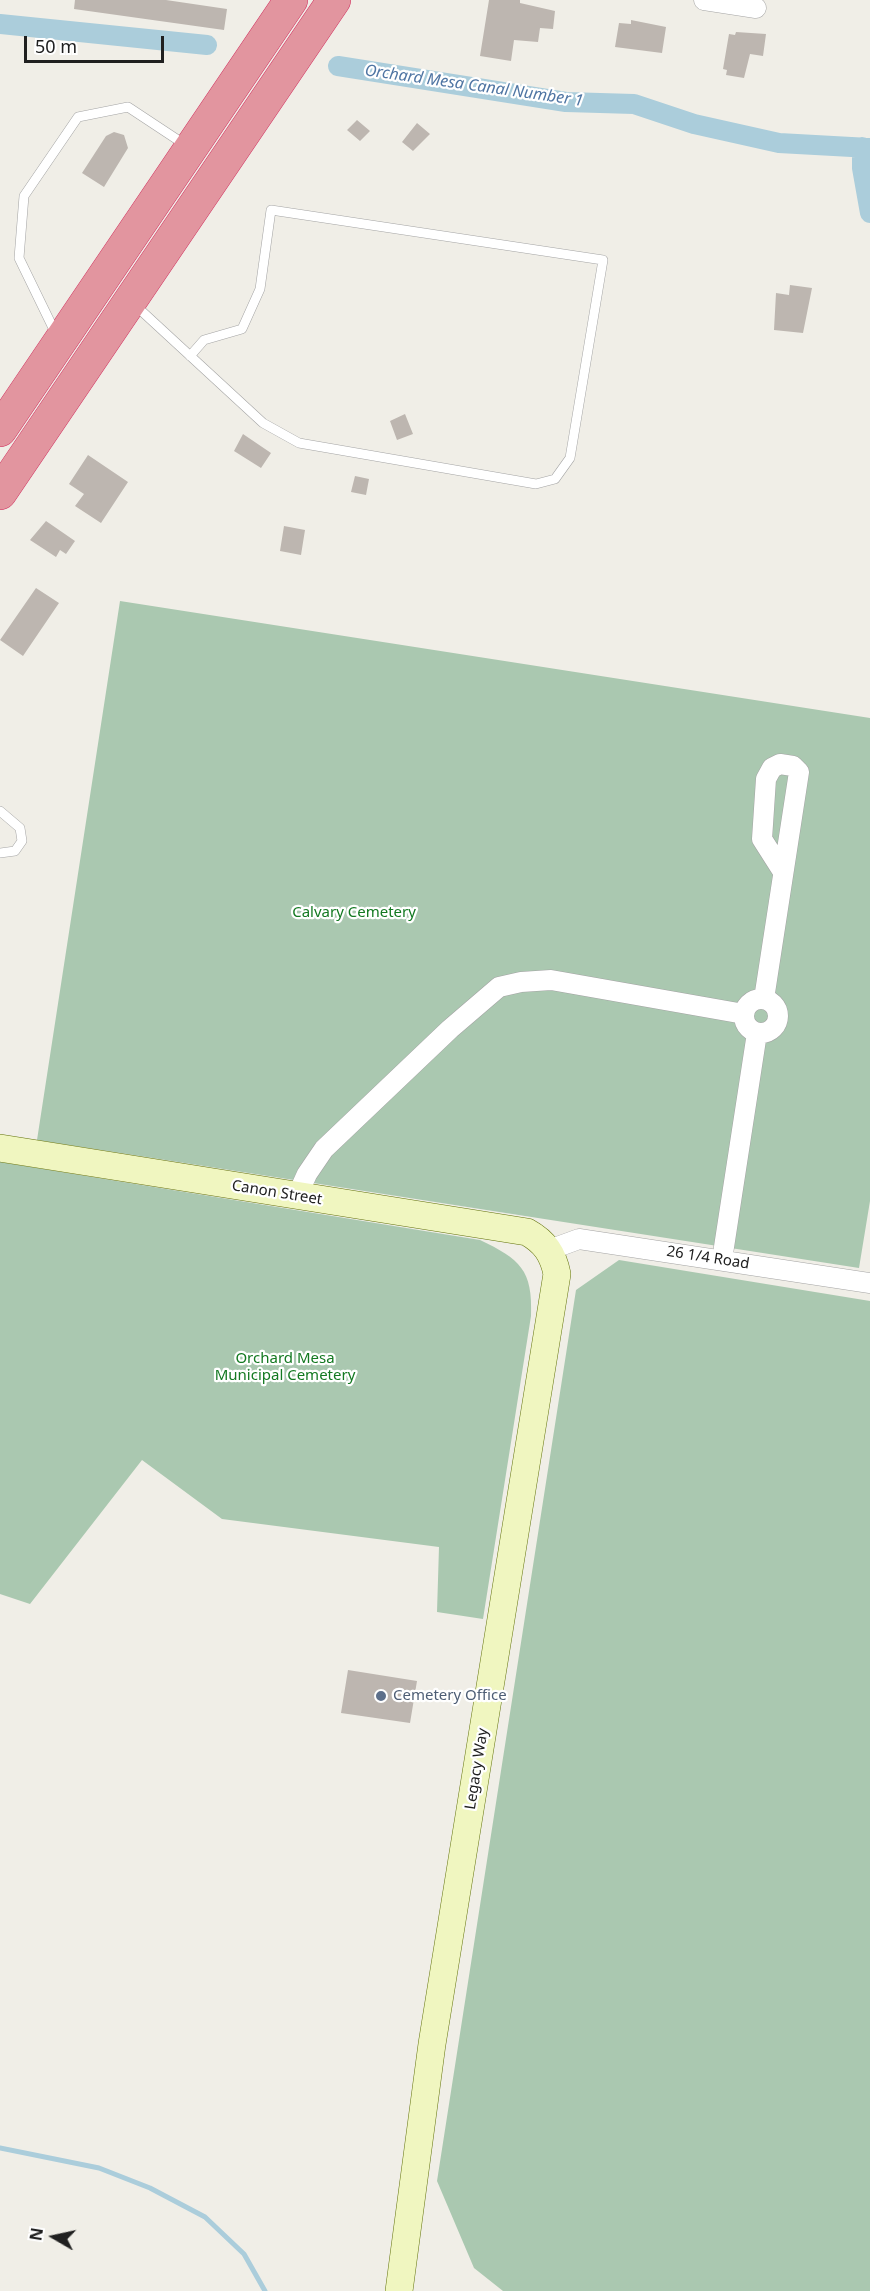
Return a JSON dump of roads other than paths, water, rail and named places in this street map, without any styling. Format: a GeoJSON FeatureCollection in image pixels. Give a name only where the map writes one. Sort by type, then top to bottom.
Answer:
{"type":"FeatureCollection","features":[{"type":"Feature","properties":{"kind":"highway"},"geometry":{"type":"LineString","coordinates":[[0,492],[128,254],[190,149],[291,0]]}},
{"type":"Feature","properties":{"kind":"highway"},"geometry":{"type":"LineString","coordinates":[[0,430],[75,352],[130,289],[334,0]]}},
{"type":"Feature","properties":{"kind":"street"},"geometry":{"type":"LineString","coordinates":[[704,0],[756,8]]}},
{"type":"Feature","properties":{"kind":"street"},"geometry":{"type":"LineString","coordinates":[[764,999],[783,872]]}},
{"type":"Feature","properties":{"kind":"street"},"geometry":{"type":"LineString","coordinates":[[297,1196],[307,1173],[324,1149],[450,1029],[499,987],[521,981],[551,980],[744,1014]]}},
{"type":"Feature","properties":{"kind":"street"},"geometry":{"type":"LineString","coordinates":[[764,999],[772,1003],[777,1010],[778,1020],[774,1028],[766,1033],[757,1033],[750,1029],[744,1014],[747,1006],[755,1000],[764,999]]}},
{"type":"Feature","properties":{"kind":"street"},"geometry":{"type":"LineString","coordinates":[[722,1260],[757,1033]]}},
{"type":"Feature","properties":{"kind":"street","name":"Canon Street"},"geometry":{"type":"LineString","coordinates":[[0,1148],[527,1232],[539,1239],[549,1250]]}},
{"type":"Feature","properties":{"kind":"street","name":"26 1/4 Road"},"geometry":{"type":"LineString","coordinates":[[549,1250],[579,1239],[870,1283]]}},
{"type":"Feature","properties":{"kind":"street","name":"Legacy Way"},"geometry":{"type":"LineString","coordinates":[[399,2291],[432,2044],[557,1274],[549,1250]]}},
{"type":"Feature","properties":{"kind":"lane"},"geometry":{"type":"LineString","coordinates":[[75,352],[19,258],[24,196],[78,117],[128,107],[190,149]]}},
{"type":"Feature","properties":{"kind":"lane"},"geometry":{"type":"LineString","coordinates":[[130,289],[190,356],[263,423],[299,443],[536,484],[555,479],[570,458],[603,260],[271,210],[260,289],[242,329],[204,340],[190,356]]}},
{"type":"Feature","properties":{"kind":"lane"},"geometry":{"type":"LineString","coordinates":[[0,811],[20,828],[22,841],[15,851],[0,853]]}},
{"type":"Feature","properties":{"kind":"waterway","name":"Orchard Mesa Canal Number 1"},"geometry":{"type":"LineString","coordinates":[[0,24],[207,45]]}},
{"type":"Feature","properties":{"kind":"waterway","name":"Orchard Mesa Canal Number 1"},"geometry":{"type":"LineString","coordinates":[[338,66],[566,102],[634,104],[694,124],[779,143],[870,148]]}},
{"type":"Feature","properties":{"kind":"waterway","name":"Orchard Mesa Canal Number 1"},"geometry":{"type":"LineString","coordinates":[[862,147],[862,168],[870,213]]}},
{"type":"Feature","properties":{"kind":"waterway"},"geometry":{"type":"LineString","coordinates":[[0,2148],[99,2168],[150,2188],[205,2217],[244,2254],[265,2291]]}},
{"type":"Feature","properties":{"kind":"place","name":"Cemetery Office"},"geometry":{"type":"Point","coordinates":[381,1696]}},
{"type":"Feature","properties":{"kind":"park label","name":"Calvary Cemetery"},"geometry":{"type":"Point","coordinates":[354,913]}},
{"type":"Feature","properties":{"kind":"park label","name":"Orchard Mesa Municipal Cemetery"},"geometry":{"type":"Point","coordinates":[285,1368]}}]}
